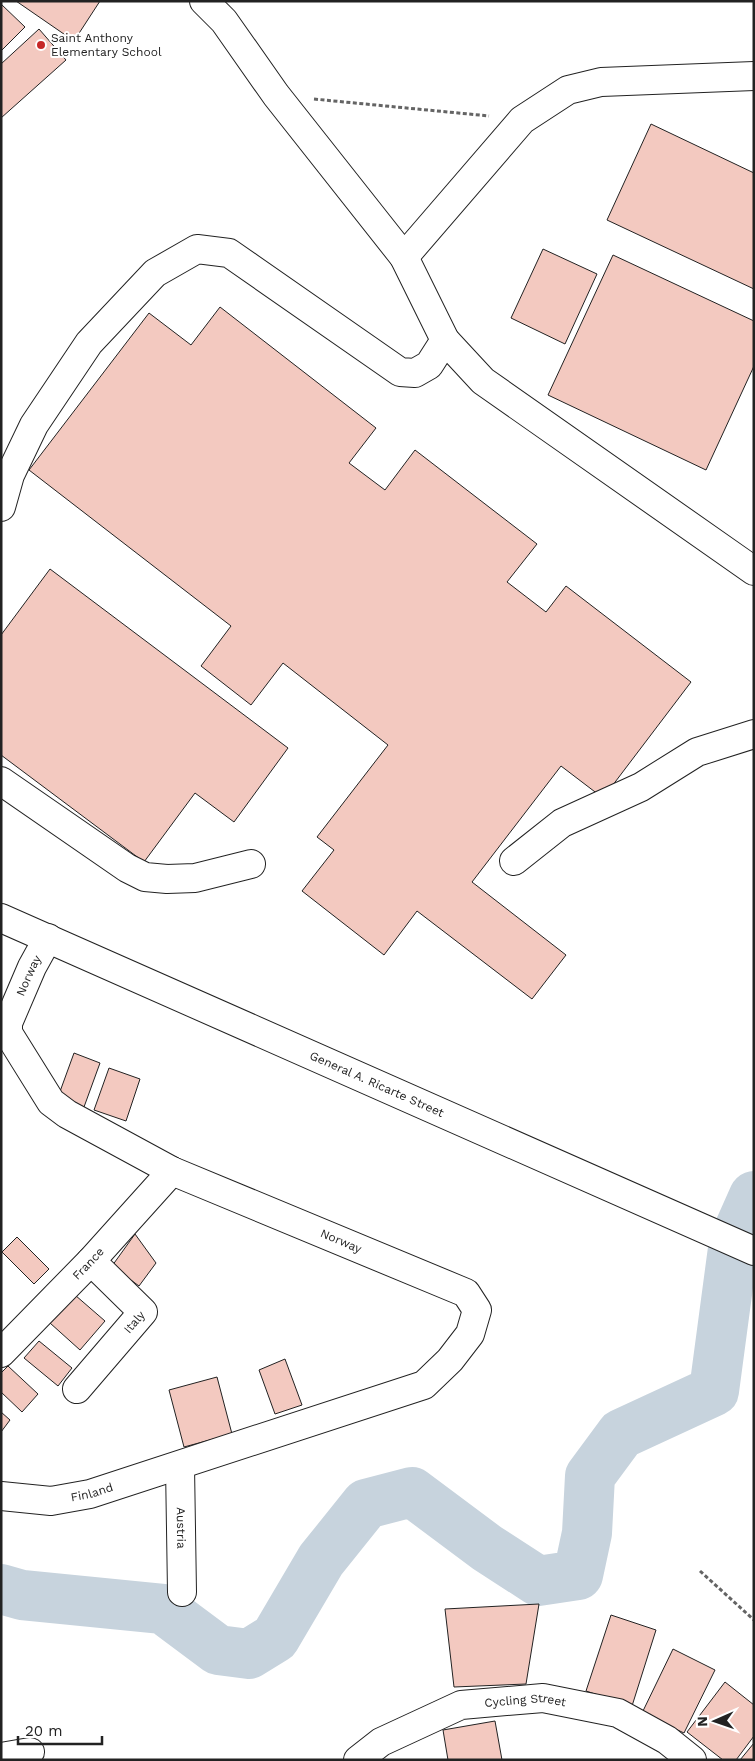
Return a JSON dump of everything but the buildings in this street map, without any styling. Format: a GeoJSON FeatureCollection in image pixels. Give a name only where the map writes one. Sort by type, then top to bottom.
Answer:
{"type":"FeatureCollection","features":[{"type":"Feature","properties":{"kind":"street"},"geometry":{"type":"LineString","coordinates":[[204,1],[224,21],[276,95],[404,257],[445,340],[483,381],[754,571]]}},
{"type":"Feature","properties":{"kind":"street"},"geometry":{"type":"LineString","coordinates":[[404,257],[522,120],[568,90],[601,82],[754,76]]}},
{"type":"Feature","properties":{"kind":"street"},"geometry":{"type":"LineString","coordinates":[[1,507],[10,475],[34,425],[89,343],[155,273],[197,249],[229,253],[400,372],[415,373],[429,365],[445,340]]}},
{"type":"Feature","properties":{"kind":"street"},"geometry":{"type":"LineString","coordinates":[[514,861],[562,823],[641,786],[697,752],[754,734]]}},
{"type":"Feature","properties":{"kind":"street"},"geometry":{"type":"LineString","coordinates":[[1,781],[127,868],[145,877],[167,879],[195,878],[251,864]]}},
{"type":"Feature","properties":{"kind":"street","name":"General A. Ricarte Street"},"geometry":{"type":"LineString","coordinates":[[1,918],[752,1250]]}},
{"type":"Feature","properties":{"kind":"street","name":"Norway"},"geometry":{"type":"LineString","coordinates":[[48,938],[32,967],[8,1023],[8,1033],[51,1102],[67,1114],[172,1171],[466,1293],[477,1310],[470,1334],[450,1360],[424,1385],[180,1466]]}},
{"type":"Feature","properties":{"kind":"street","name":"France"},"geometry":{"type":"LineString","coordinates":[[1,1353],[91,1261],[172,1171]]}},
{"type":"Feature","properties":{"kind":"street","name":"Italy"},"geometry":{"type":"LineString","coordinates":[[77,1388],[143,1312],[91,1261]]}},
{"type":"Feature","properties":{"kind":"street","name":"Finland"},"geometry":{"type":"LineString","coordinates":[[1,1496],[51,1500],[90,1494],[180,1466]]}},
{"type":"Feature","properties":{"kind":"street","name":"Austria"},"geometry":{"type":"LineString","coordinates":[[180,1466],[182,1592]]}},
{"type":"Feature","properties":{"kind":"street","name":"Cycling Street"},"geometry":{"type":"LineString","coordinates":[[358,1760],[381,1742],[461,1705],[543,1698],[618,1713],[667,1740],[692,1760]]}},
{"type":"Feature","properties":{"kind":"street"},"geometry":{"type":"LineString","coordinates":[[1,1757],[30,1752]]}},
{"type":"Feature","properties":{"kind":"path"},"geometry":{"type":"LineString","coordinates":[[276,95],[522,120]]}},
{"type":"Feature","properties":{"kind":"path"},"geometry":{"type":"LineString","coordinates":[[700,1571],[754,1620]]}},
{"type":"Feature","properties":{"kind":"waterway"},"geometry":{"type":"LineString","coordinates":[[1,1589],[22,1595],[163,1609],[218,1650],[249,1654],[275,1638],[321,1560],[366,1504],[412,1492],[487,1548],[538,1581],[578,1575],[587,1533],[590,1476],[621,1434],[714,1391],[734,1241],[754,1196]]}},
{"type":"Feature","properties":{"kind":"place","name":"Saint Anthony Elementary School"},"geometry":{"type":"Point","coordinates":[41,45]}}]}
